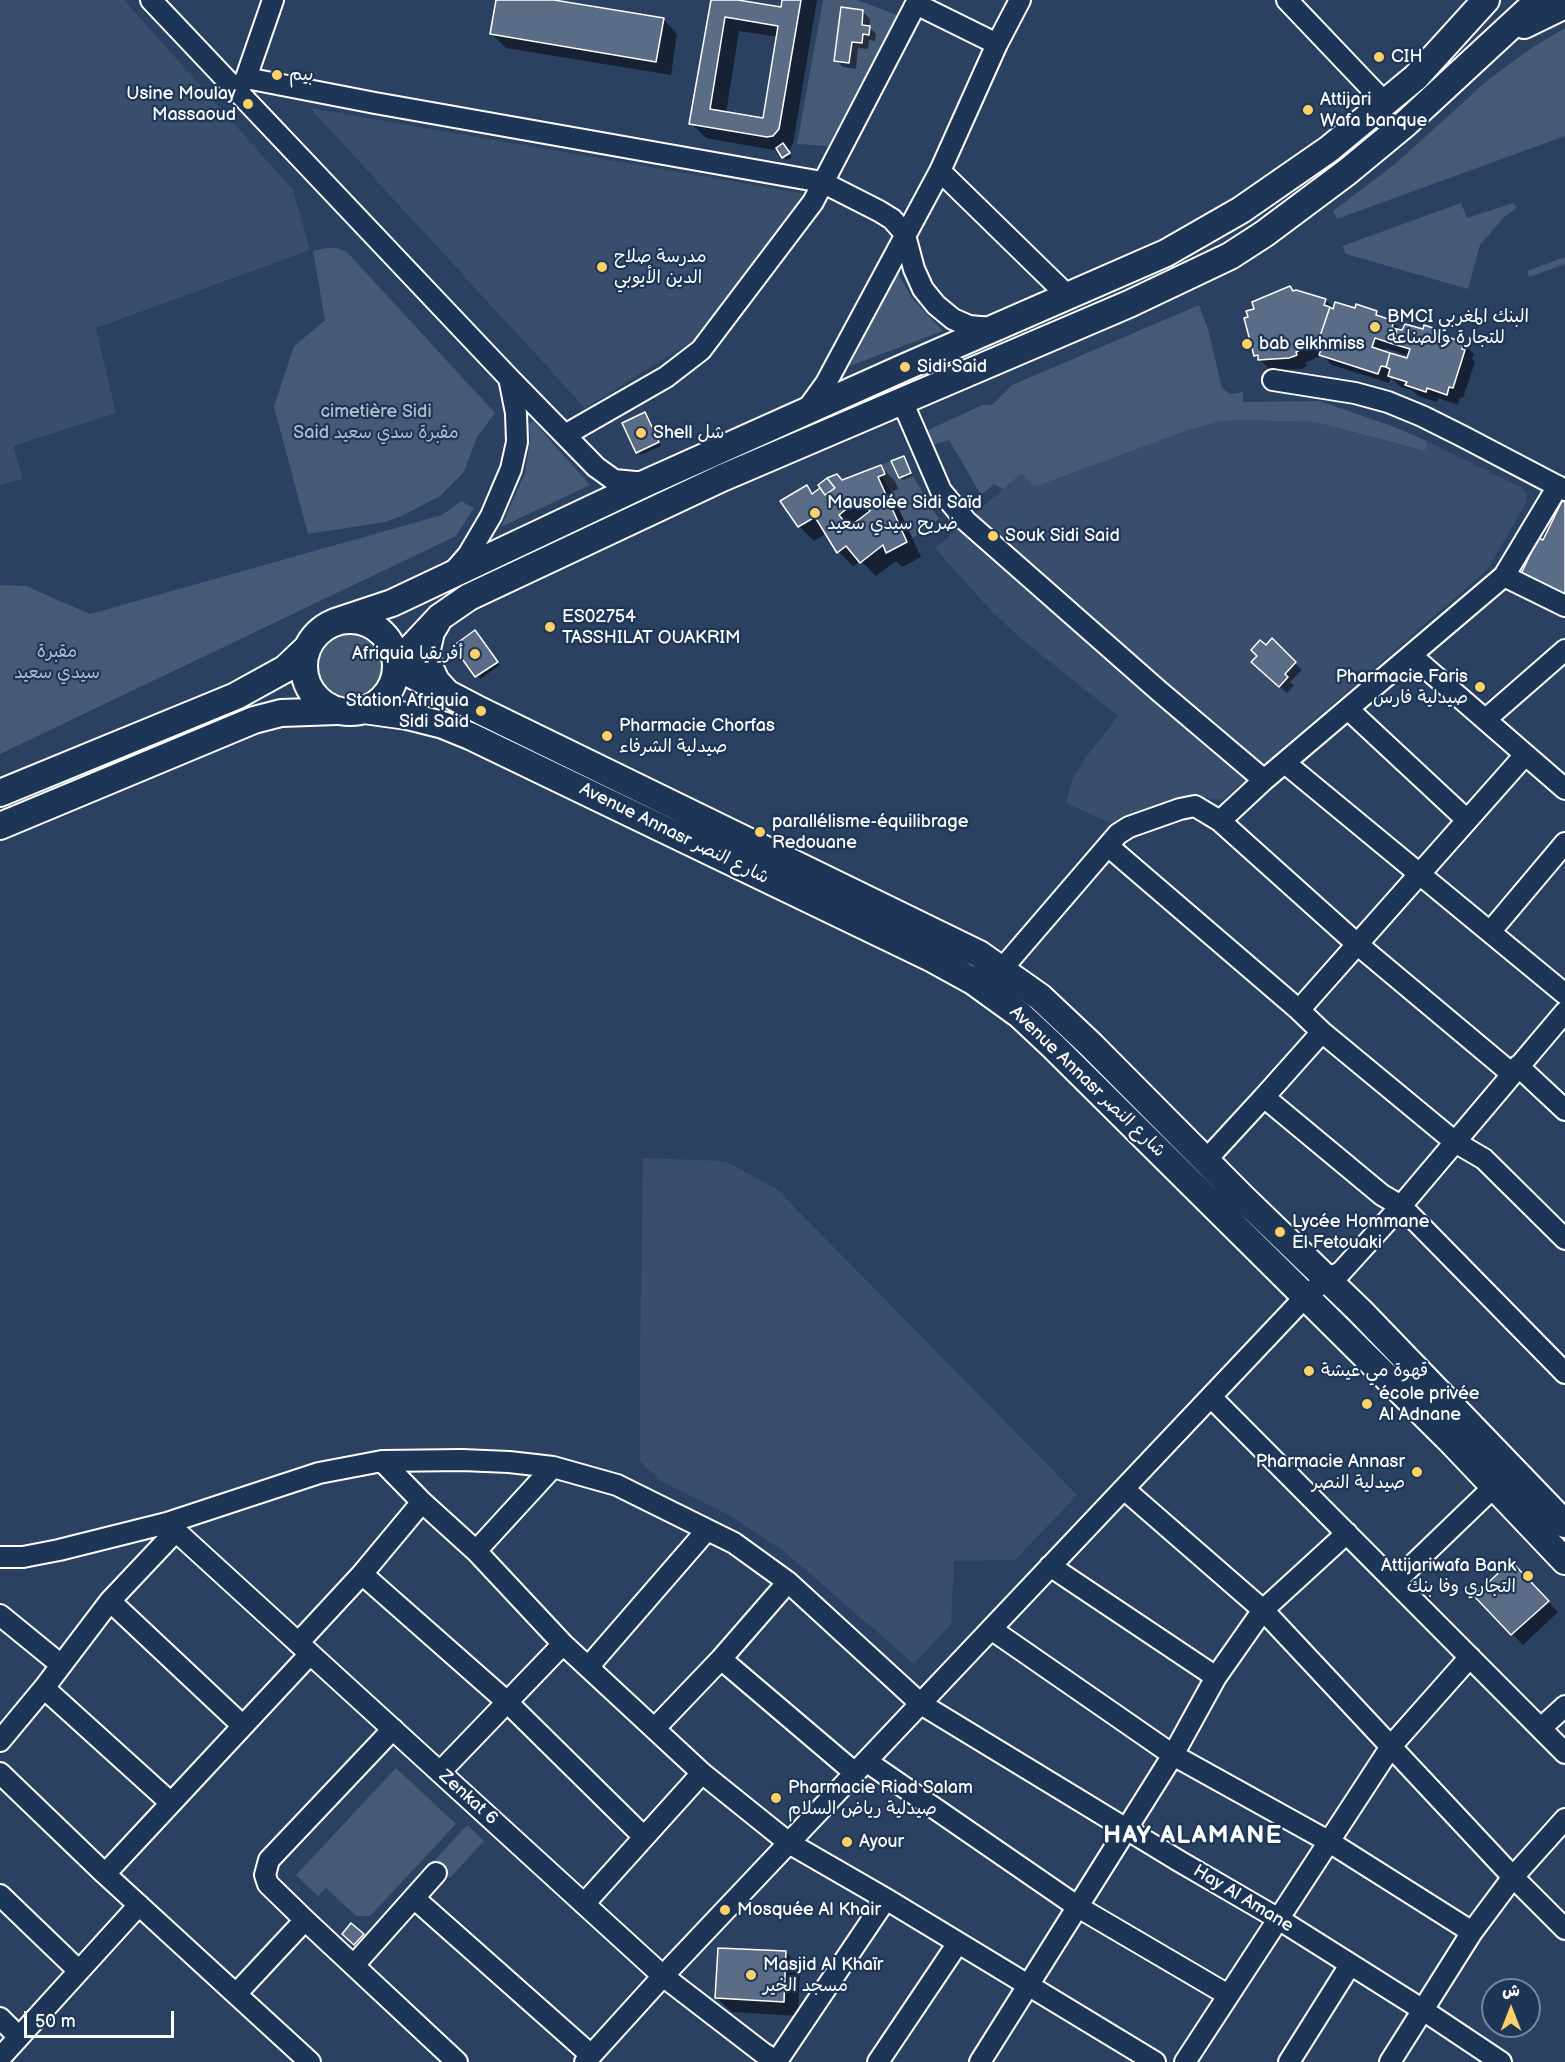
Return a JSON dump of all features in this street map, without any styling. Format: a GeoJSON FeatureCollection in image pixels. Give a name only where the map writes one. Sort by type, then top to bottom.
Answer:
{"type":"FeatureCollection","features":[{"type":"Feature","properties":{"kind":"main road"},"geometry":{"type":"LineString","coordinates":[[0,793],[236,696],[285,669],[306,649],[318,632],[336,621],[392,603],[646,483],[1166,253],[1241,210],[1329,149],[1386,104],[1416,77],[1486,0]]}},
{"type":"Feature","properties":{"kind":"main road"},"geometry":{"type":"LineString","coordinates":[[397,665],[440,617],[469,597],[669,503],[1129,304],[1230,256],[1264,234],[1347,172],[1405,124],[1539,0]]}},
{"type":"Feature","properties":{"kind":"main road"},"geometry":{"type":"LineString","coordinates":[[1499,37],[1565,5]]}},
{"type":"Feature","properties":{"kind":"main road"},"geometry":{"type":"LineString","coordinates":[[440,617],[431,632],[427,649],[429,666],[436,681],[448,694]]}},
{"type":"Feature","properties":{"kind":"main road"},"geometry":{"type":"LineString","coordinates":[[0,826],[254,720],[281,712],[351,712],[364,710],[377,704],[388,694],[394,681],[397,665],[394,649],[387,637],[376,627],[364,621],[350,619],[336,621]]}},
{"type":"Feature","properties":{"kind":"main road"},"geometry":{"type":"LineString","coordinates":[[306,649],[303,664],[305,679],[312,693],[323,704],[337,711]]}},
{"type":"Feature","properties":{"kind":"main road","name":"Avenue Annasr شارع النصر"},"geometry":{"type":"LineString","coordinates":[[397,665],[448,694],[969,949],[1040,997],[1327,1279],[1428,1382],[1565,1561]]}},
{"type":"Feature","properties":{"kind":"main road","name":"Avenue Annasr شارع النصر"},"geometry":{"type":"LineString","coordinates":[[364,710],[407,716],[470,736],[933,958],[973,981],[1020,1015],[1053,1046],[1408,1399],[1503,1478],[1565,1524]]}},
{"type":"Feature","properties":{"kind":"street"},"geometry":{"type":"LineString","coordinates":[[151,0],[242,84],[509,378],[606,476],[614,480],[646,483]]}},
{"type":"Feature","properties":{"kind":"street"},"geometry":{"type":"LineString","coordinates":[[242,84],[273,0]]}},
{"type":"Feature","properties":{"kind":"street"},"geometry":{"type":"LineString","coordinates":[[804,413],[826,383],[940,171],[997,44],[1020,0]]}},
{"type":"Feature","properties":{"kind":"street"},"geometry":{"type":"LineString","coordinates":[[1287,0],[1386,104]]}},
{"type":"Feature","properties":{"kind":"street"},"geometry":{"type":"LineString","coordinates":[[565,435],[666,376],[700,350],[813,202],[917,2],[997,44]]}},
{"type":"Feature","properties":{"kind":"street"},"geometry":{"type":"LineString","coordinates":[[242,84],[375,103],[822,182],[892,219],[905,235],[914,269],[923,289],[936,305],[953,319],[969,326],[995,328]]}},
{"type":"Feature","properties":{"kind":"street"},"geometry":{"type":"LineString","coordinates":[[940,171],[1068,296]]}},
{"type":"Feature","properties":{"kind":"street"},"geometry":{"type":"LineString","coordinates":[[450,576],[468,555],[491,516],[511,469],[517,442],[516,413],[509,378]]}},
{"type":"Feature","properties":{"kind":"street"},"geometry":{"type":"LineString","coordinates":[[1220,822],[1264,780],[1504,576],[1562,488],[1462,436],[1388,402],[1355,393],[1274,380]]}},
{"type":"Feature","properties":{"kind":"street"},"geometry":{"type":"LineString","coordinates":[[902,401],[941,491],[966,520],[1264,780]]}},
{"type":"Feature","properties":{"kind":"street"},"geometry":{"type":"LineString","coordinates":[[1504,576],[1565,606]]}},
{"type":"Feature","properties":{"kind":"street"},"geometry":{"type":"LineString","coordinates":[[1486,719],[1565,650]]}},
{"type":"Feature","properties":{"kind":"street"},"geometry":{"type":"LineString","coordinates":[[1412,656],[1565,789]]}},
{"type":"Feature","properties":{"kind":"street"},"geometry":{"type":"LineString","coordinates":[[1349,710],[1467,820]]}},
{"type":"Feature","properties":{"kind":"street"},"geometry":{"type":"LineString","coordinates":[[1299,1010],[1525,755]]}},
{"type":"Feature","properties":{"kind":"street"},"geometry":{"type":"LineString","coordinates":[[1285,763],[1565,994]]}},
{"type":"Feature","properties":{"kind":"street"},"geometry":{"type":"LineString","coordinates":[[1001,970],[1118,834],[1129,827],[1195,806],[1220,822],[1358,944],[1565,1110]]}},
{"type":"Feature","properties":{"kind":"street"},"geometry":{"type":"LineString","coordinates":[[1490,932],[1565,843]]}},
{"type":"Feature","properties":{"kind":"street"},"geometry":{"type":"LineString","coordinates":[[1108,846],[1322,1032],[1455,1142],[1484,1159],[1565,1239]]}},
{"type":"Feature","properties":{"kind":"street"},"geometry":{"type":"LineString","coordinates":[[414,1898],[588,2058],[1306,1296],[1327,1279],[1341,1272],[1401,1206],[1565,1012]]}},
{"type":"Feature","properties":{"kind":"street"},"geometry":{"type":"LineString","coordinates":[[1206,1160],[1322,1032]]}},
{"type":"Feature","properties":{"kind":"street"},"geometry":{"type":"LineString","coordinates":[[1264,1097],[1382,1195],[1401,1206],[1565,1372]]}},
{"type":"Feature","properties":{"kind":"street"},"geometry":{"type":"LineString","coordinates":[[1408,1399],[1428,1382]]}},
{"type":"Feature","properties":{"kind":"street"},"geometry":{"type":"LineString","coordinates":[[1210,1397],[1565,1753]]}},
{"type":"Feature","properties":{"kind":"street"},"geometry":{"type":"LineString","coordinates":[[382,1461],[422,1502],[476,1551],[563,1644],[702,1773],[789,1843],[1155,2062]]}},
{"type":"Feature","properties":{"kind":"street","name":"Hay Al Amane"},"geometry":{"type":"LineString","coordinates":[[0,1557],[23,1557],[172,1527],[319,1473],[382,1461],[509,1462],[553,1467],[617,1485],[734,1543],[788,1582],[921,1704],[1128,1828],[1179,1862],[1277,1918],[1424,2010],[1501,2062]]}},
{"type":"Feature","properties":{"kind":"street"},"geometry":{"type":"LineString","coordinates":[[476,1551],[553,1467]]}},
{"type":"Feature","properties":{"kind":"street"},"geometry":{"type":"LineString","coordinates":[[1395,1582],[1503,1478]]}},
{"type":"Feature","properties":{"kind":"street"},"geometry":{"type":"LineString","coordinates":[[1124,1489],[1263,1610],[1565,1929]]}},
{"type":"Feature","properties":{"kind":"street"},"geometry":{"type":"LineString","coordinates":[[105,1874],[243,1726],[362,1574],[422,1502]]}},
{"type":"Feature","properties":{"kind":"street"},"geometry":{"type":"LineString","coordinates":[[0,1741],[44,1688],[110,1601],[172,1527]]}},
{"type":"Feature","properties":{"kind":"street","name":"Zenkat 6"},"geometry":{"type":"LineString","coordinates":[[172,1527],[663,1976],[768,2060]]}},
{"type":"Feature","properties":{"kind":"street"},"geometry":{"type":"LineString","coordinates":[[589,1666],[707,1530]]}},
{"type":"Feature","properties":{"kind":"street"},"geometry":{"type":"LineString","coordinates":[[981,2062],[1173,1755],[1216,1677],[1263,1610],[1347,1533]]}},
{"type":"Feature","properties":{"kind":"street"},"geometry":{"type":"LineString","coordinates":[[1050,1566],[1216,1677]]}},
{"type":"Feature","properties":{"kind":"street"},"geometry":{"type":"LineString","coordinates":[[362,1574],[506,1701],[644,1837]]}},
{"type":"Feature","properties":{"kind":"street"},"geometry":{"type":"LineString","coordinates":[[655,1728],[721,1659],[788,1582]]}},
{"type":"Feature","properties":{"kind":"street"},"geometry":{"type":"LineString","coordinates":[[110,1601],[243,1726]]}},
{"type":"Feature","properties":{"kind":"street"},"geometry":{"type":"LineString","coordinates":[[0,1615],[60,1664]]}},
{"type":"Feature","properties":{"kind":"street"},"geometry":{"type":"LineString","coordinates":[[991,1629],[1173,1755],[1328,1841],[1472,1932]]}},
{"type":"Feature","properties":{"kind":"street"},"geometry":{"type":"LineString","coordinates":[[440,1772],[563,1644]]}},
{"type":"Feature","properties":{"kind":"street"},"geometry":{"type":"LineString","coordinates":[[1185,2062],[1392,1745],[1470,1657]]}},
{"type":"Feature","properties":{"kind":"street"},"geometry":{"type":"LineString","coordinates":[[721,1659],[860,1767],[1078,1906],[1228,1995]]}},
{"type":"Feature","properties":{"kind":"street"},"geometry":{"type":"LineString","coordinates":[[44,1688],[171,1803]]}},
{"type":"Feature","properties":{"kind":"street"},"geometry":{"type":"LineString","coordinates":[[1540,1728],[1565,1706]]}},
{"type":"Feature","properties":{"kind":"street"},"geometry":{"type":"LineString","coordinates":[[393,1729],[269,1860],[265,1875],[268,1884],[354,1965],[446,2059]]}},
{"type":"Feature","properties":{"kind":"street"},"geometry":{"type":"LineString","coordinates":[[0,1773],[105,1874],[310,2062]]}},
{"type":"Feature","properties":{"kind":"street"},"geometry":{"type":"LineString","coordinates":[[584,1904],[702,1773]]}},
{"type":"Feature","properties":{"kind":"street"},"geometry":{"type":"LineString","coordinates":[[1390,2062],[1472,1932],[1514,1877],[1565,1819]]}},
{"type":"Feature","properties":{"kind":"street"},"geometry":{"type":"LineString","coordinates":[[354,1965],[436,1873]]}},
{"type":"Feature","properties":{"kind":"street"},"geometry":{"type":"LineString","coordinates":[[0,1895],[79,1971]]}},
{"type":"Feature","properties":{"kind":"street"},"geometry":{"type":"LineString","coordinates":[[768,2060],[886,1899]]}},
{"type":"Feature","properties":{"kind":"street"},"geometry":{"type":"LineString","coordinates":[[0,2058],[140,1905]]}},
{"type":"Feature","properties":{"kind":"street"},"geometry":{"type":"LineString","coordinates":[[236,1994],[304,1920]]}},
{"type":"Feature","properties":{"kind":"street"},"geometry":{"type":"LineString","coordinates":[[878,2062],[958,1943]]}},
{"type":"Feature","properties":{"kind":"street"},"geometry":{"type":"LineString","coordinates":[[1289,2062],[1350,1965]]}},
{"type":"Feature","properties":{"kind":"street"},"geometry":{"type":"LineString","coordinates":[[0,2018],[19,2037]]}},
{"type":"Feature","properties":{"kind":"shaded area"},"geometry":{"type":"Polygon","coordinates":[[[0,0],[124,0],[293,190],[310,250],[96,328],[116,413],[13,446],[23,479],[0,485],[0,0]]]}},
{"type":"Feature","properties":{"kind":"shaded area","name":"مدرسة صلاح الدين الأيوبي"},"geometry":{"type":"Polygon","coordinates":[[[310,108],[805,194],[694,340],[585,408],[310,108]]]}},
{"type":"Feature","properties":{"kind":"shaded area"},"geometry":{"type":"Polygon","coordinates":[[[1237,420],[1315,422],[1424,451],[1427,441],[1522,488],[1527,494],[1527,501],[1487,570],[1222,800],[1183,798],[1124,817],[1114,825],[1066,803],[1072,780],[1084,760],[1118,716],[1019,637],[990,610],[935,548],[1022,473],[1219,422],[1237,420]]]}},
{"type":"Feature","properties":{"kind":"shaded area"},"geometry":{"type":"Polygon","coordinates":[[[643,1158],[725,1161],[777,1189],[1077,1495],[1015,1560],[954,1561],[951,1624],[914,1664],[785,1552],[727,1514],[661,1481],[640,1461],[643,1158]]]}},
{"type":"Feature","properties":{"kind":"green space"},"geometry":{"type":"Polygon","coordinates":[[[823,0],[857,0],[897,15],[828,146],[797,144],[823,0]]]}},
{"type":"Feature","properties":{"kind":"green space"},"geometry":{"type":"Polygon","coordinates":[[[1565,28],[1565,136],[1337,219],[1333,211],[1395,164],[1489,79],[1530,49],[1565,28]]]}},
{"type":"Feature","properties":{"kind":"green space"},"geometry":{"type":"Polygon","coordinates":[[[1461,203],[1467,218],[1513,203],[1517,208],[1504,217],[1480,245],[1468,289],[1346,254],[1342,246],[1461,203]]]}},
{"type":"Feature","properties":{"kind":"green space","name":"cimetière Sidi Said مقبرة سدي سعيد"},"geometry":{"type":"Polygon","coordinates":[[[327,248],[346,251],[495,413],[477,437],[464,472],[440,496],[402,516],[385,522],[308,534],[274,407],[294,346],[325,320],[313,251],[327,248]]]}},
{"type":"Feature","properties":{"kind":"green space"},"geometry":{"type":"Polygon","coordinates":[[[1565,257],[1565,264],[1529,277],[1527,271],[1565,257]]]}},
{"type":"Feature","properties":{"kind":"green space"},"geometry":{"type":"Polygon","coordinates":[[[897,271],[911,297],[943,331],[850,366],[897,271]]]}},
{"type":"Feature","properties":{"kind":"green space"},"geometry":{"type":"Polygon","coordinates":[[[1199,305],[1208,329],[1222,388],[1230,394],[1243,392],[1243,402],[1319,401],[1392,426],[1427,441],[1425,451],[1315,422],[1237,420],[1188,430],[1034,487],[1022,473],[1003,489],[994,484],[981,495],[949,440],[933,445],[926,431],[982,405],[992,405],[1012,385],[1199,305]]]}},
{"type":"Feature","properties":{"kind":"green space"},"geometry":{"type":"Polygon","coordinates":[[[533,421],[590,485],[501,527],[525,473],[530,440],[529,424],[533,421]]]}},
{"type":"Feature","properties":{"kind":"green space"},"geometry":{"type":"Polygon","coordinates":[[[891,461],[899,478],[911,473],[939,519],[913,538],[882,475],[885,474],[881,465],[891,461]]]}},
{"type":"Feature","properties":{"kind":"green space","name":"مقبرة سيدي سعيد"},"geometry":{"type":"Polygon","coordinates":[[[461,501],[474,508],[456,536],[0,754],[0,585],[26,586],[90,614],[442,515],[461,501]]]}},
{"type":"Feature","properties":{"kind":"green space"},"geometry":{"type":"Polygon","coordinates":[[[351,632],[364,635],[375,642],[382,653],[385,666],[382,679],[375,690],[364,697],[351,700],[338,697],[327,690],[320,679],[317,666],[320,653],[327,642],[338,635],[351,632]]]}},
{"type":"Feature","properties":{"kind":"green space"},"geometry":{"type":"Polygon","coordinates":[[[396,1768],[456,1824],[370,1916],[356,1916],[326,1888],[318,1896],[296,1875],[396,1768]]]}},
{"type":"Feature","properties":{"kind":"green space"},"geometry":{"type":"Polygon","coordinates":[[[467,1825],[484,1841],[450,1878],[433,1862],[467,1825]]]}},
{"type":"Feature","properties":{"kind":"building"},"geometry":{"type":"Polygon","coordinates":[[[496,0],[554,0],[664,18],[656,62],[490,34],[496,0]]]}},
{"type":"Feature","properties":{"kind":"building"},"geometry":{"type":"Polygon","coordinates":[[[711,0],[738,0],[781,7],[782,0],[801,0],[779,129],[773,136],[767,137],[689,124],[711,0]],[[725,17],[710,109],[763,118],[778,26],[725,17]]]}},
{"type":"Feature","properties":{"kind":"building"},"geometry":{"type":"Polygon","coordinates":[[[841,7],[863,10],[862,25],[870,26],[869,35],[863,34],[862,43],[852,42],[849,63],[834,61],[841,7]]]}},
{"type":"Feature","properties":{"kind":"building"},"geometry":{"type":"Polygon","coordinates":[[[783,143],[790,153],[782,158],[776,148],[783,143]]]}},
{"type":"Feature","properties":{"kind":"building"},"geometry":{"type":"Polygon","coordinates":[[[1290,286],[1293,291],[1326,299],[1324,305],[1330,307],[1317,345],[1312,344],[1289,358],[1258,360],[1258,355],[1254,356],[1244,318],[1248,317],[1246,311],[1254,309],[1252,302],[1290,286]]]}},
{"type":"Feature","properties":{"kind":"building"},"geometry":{"type":"Polygon","coordinates":[[[1335,302],[1355,308],[1356,304],[1377,311],[1376,315],[1394,321],[1392,328],[1397,329],[1393,344],[1375,338],[1372,347],[1390,353],[1386,367],[1381,366],[1378,374],[1319,355],[1322,347],[1317,345],[1330,307],[1333,309],[1335,302]]]}},
{"type":"Feature","properties":{"kind":"building"},"geometry":{"type":"Polygon","coordinates":[[[1405,324],[1423,329],[1424,325],[1445,332],[1444,336],[1463,342],[1462,349],[1465,350],[1453,388],[1449,387],[1447,395],[1427,388],[1426,392],[1405,385],[1407,382],[1388,376],[1390,369],[1386,367],[1390,353],[1407,358],[1410,349],[1393,344],[1397,329],[1402,330],[1405,324]]]}},
{"type":"Feature","properties":{"kind":"building","name":"Shell شل"},"geometry":{"type":"Polygon","coordinates":[[[645,412],[659,442],[636,453],[622,423],[645,412]]]}},
{"type":"Feature","properties":{"kind":"building"},"geometry":{"type":"Polygon","coordinates":[[[904,456],[911,473],[899,478],[891,461],[904,456]]]}},
{"type":"Feature","properties":{"kind":"building","name":"Mausolée Sidi Saïd ضريح سيدي سعيد"},"geometry":{"type":"Polygon","coordinates":[[[881,465],[885,474],[878,477],[907,542],[886,553],[883,545],[860,563],[846,546],[837,553],[815,517],[798,527],[780,501],[807,485],[812,494],[820,488],[825,495],[835,488],[827,478],[837,474],[842,480],[881,465]],[[860,498],[839,515],[849,527],[870,511],[860,498]]]}},
{"type":"Feature","properties":{"kind":"building"},"geometry":{"type":"Polygon","coordinates":[[[827,478],[835,488],[825,495],[818,485],[827,478]]]}},
{"type":"Feature","properties":{"kind":"building"},"geometry":{"type":"Polygon","coordinates":[[[1562,501],[1565,502],[1565,595],[1521,574],[1538,538],[1543,540],[1562,501]]]}},
{"type":"Feature","properties":{"kind":"building","name":"Afriquia أفريقيا"},"geometry":{"type":"Polygon","coordinates":[[[475,630],[498,662],[475,677],[453,646],[475,630]]]}},
{"type":"Feature","properties":{"kind":"building"},"geometry":{"type":"Polygon","coordinates":[[[1272,638],[1296,662],[1285,674],[1288,677],[1279,687],[1251,662],[1257,656],[1251,650],[1260,640],[1266,645],[1272,638]]]}},
{"type":"Feature","properties":{"kind":"building"},"geometry":{"type":"Polygon","coordinates":[[[1511,1561],[1549,1601],[1511,1635],[1474,1596],[1511,1561]]]}},
{"type":"Feature","properties":{"kind":"building"},"geometry":{"type":"Polygon","coordinates":[[[351,1923],[364,1934],[354,1945],[342,1934],[351,1923]]]}},
{"type":"Feature","properties":{"kind":"building","name":"Masjid Al Khaïr مسجد الخير"},"geometry":{"type":"Polygon","coordinates":[[[718,1948],[786,1951],[784,2002],[715,1998],[718,1948]]]}},
{"type":"Feature","properties":{"kind":"place","name":"CIH"},"geometry":{"type":"Point","coordinates":[1379,57]}},
{"type":"Feature","properties":{"kind":"place","name":"بيم"},"geometry":{"type":"Point","coordinates":[277,75]}},
{"type":"Feature","properties":{"kind":"place","name":"Usine Moulay Massaoud"},"geometry":{"type":"Point","coordinates":[248,104]}},
{"type":"Feature","properties":{"kind":"place","name":"Attijari Wafa banque"},"geometry":{"type":"Point","coordinates":[1308,110]}},
{"type":"Feature","properties":{"kind":"place","name":"مدرسة صلاح الدين الأيوبي"},"geometry":{"type":"Point","coordinates":[602,267]}},
{"type":"Feature","properties":{"kind":"place","name":"BMCI البنك المغربي للتجارة والصناعة"},"geometry":{"type":"Point","coordinates":[1375,327]}},
{"type":"Feature","properties":{"kind":"place","name":"bab elkhmiss"},"geometry":{"type":"Point","coordinates":[1247,344]}},
{"type":"Feature","properties":{"kind":"place","name":"Sidi Said"},"geometry":{"type":"Point","coordinates":[905,367]}},
{"type":"Feature","properties":{"kind":"place","name":"Shell شل"},"geometry":{"type":"Point","coordinates":[641,433]}},
{"type":"Feature","properties":{"kind":"place","name":"Mausolée Sidi Saïd ضريح سيدي سعيد"},"geometry":{"type":"Point","coordinates":[815,513]}},
{"type":"Feature","properties":{"kind":"place","name":"Souk Sidi Said"},"geometry":{"type":"Point","coordinates":[993,536]}},
{"type":"Feature","properties":{"kind":"place","name":"ES02754 TASSHILAT OUAKRIM"},"geometry":{"type":"Point","coordinates":[550,627]}},
{"type":"Feature","properties":{"kind":"place","name":"Afriquia أفريقيا"},"geometry":{"type":"Point","coordinates":[475,654]}},
{"type":"Feature","properties":{"kind":"place","name":"Pharmacie Faris صيدلية فارس"},"geometry":{"type":"Point","coordinates":[1480,687]}},
{"type":"Feature","properties":{"kind":"place","name":"Station Afriquia Sidi Said"},"geometry":{"type":"Point","coordinates":[481,711]}},
{"type":"Feature","properties":{"kind":"place","name":"Pharmacie Chorfas صيدلية الشرفاء"},"geometry":{"type":"Point","coordinates":[607,736]}},
{"type":"Feature","properties":{"kind":"place","name":"parallélisme-équilibrage Redouane"},"geometry":{"type":"Point","coordinates":[760,832]}},
{"type":"Feature","properties":{"kind":"place","name":"Lycée Hommane El Fetouaki"},"geometry":{"type":"Point","coordinates":[1280,1232]}},
{"type":"Feature","properties":{"kind":"place","name":"قهوة مي عيشة"},"geometry":{"type":"Point","coordinates":[1309,1371]}},
{"type":"Feature","properties":{"kind":"place","name":"école privée Al Adnane"},"geometry":{"type":"Point","coordinates":[1367,1404]}},
{"type":"Feature","properties":{"kind":"place","name":"Pharmacie Annasr صيدلية النصر"},"geometry":{"type":"Point","coordinates":[1417,1472]}},
{"type":"Feature","properties":{"kind":"place","name":"Attijariwafa Bank التجاري وفا بنك"},"geometry":{"type":"Point","coordinates":[1528,1576]}},
{"type":"Feature","properties":{"kind":"place","name":"Pharmacie Riad Salam صيدلية رياض السلام"},"geometry":{"type":"Point","coordinates":[776,1798]}},
{"type":"Feature","properties":{"kind":"place","name":"Ayour"},"geometry":{"type":"Point","coordinates":[847,1842]}},
{"type":"Feature","properties":{"kind":"place","name":"Mosquée Al Khair"},"geometry":{"type":"Point","coordinates":[725,1910]}},
{"type":"Feature","properties":{"kind":"place","name":"Masjid Al Khaïr مسجد الخير"},"geometry":{"type":"Point","coordinates":[751,1975]}},
{"type":"Feature","properties":{"kind":"district","name":"HAY ALAMANE"},"geometry":{"type":"Point","coordinates":[1193,1837]}}]}
